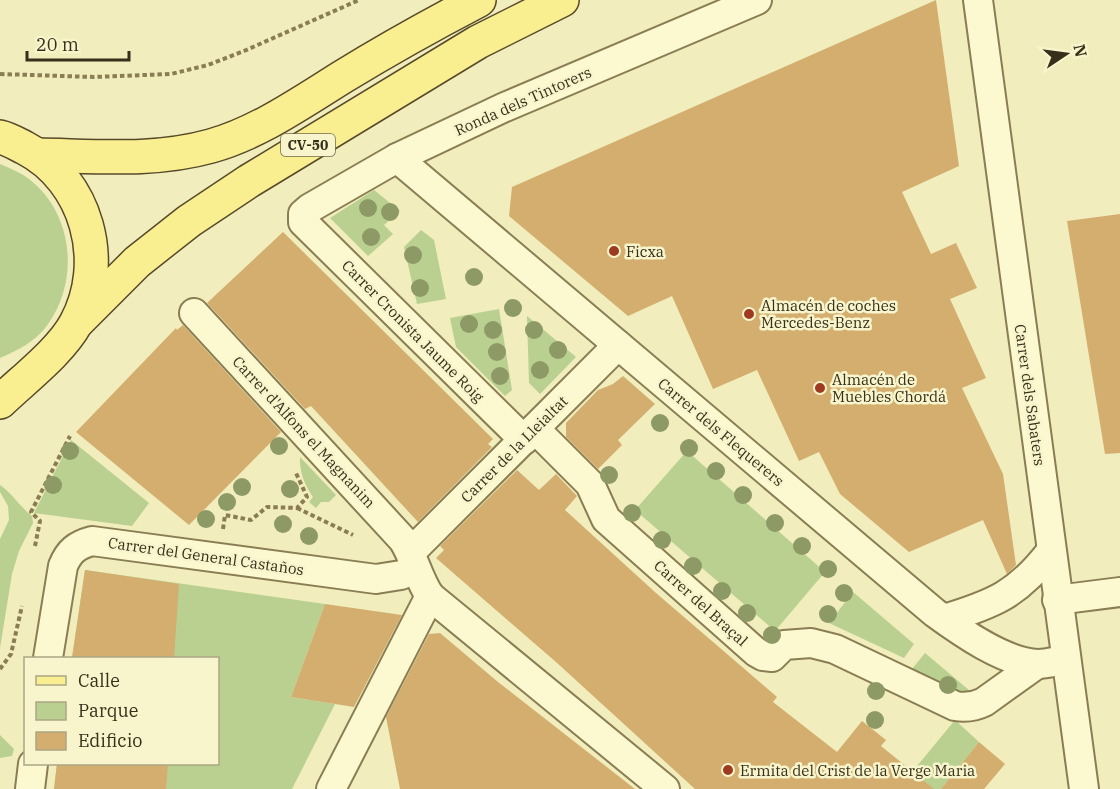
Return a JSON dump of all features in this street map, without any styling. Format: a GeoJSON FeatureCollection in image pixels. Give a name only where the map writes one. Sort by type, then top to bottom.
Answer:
{"type":"FeatureCollection","features":[{"type":"Feature","properties":{"kind":"main road","name":"CV-50"},"geometry":{"type":"LineString","coordinates":[[38,155],[130,158],[160,156],[211,146],[280,115],[397,44],[479,0]]}},
{"type":"Feature","properties":{"kind":"main road","name":"CV-50"},"geometry":{"type":"LineString","coordinates":[[0,402],[61,345],[77,322],[136,262],[189,221],[249,181],[478,42],[562,0]]}},
{"type":"Feature","properties":{"kind":"main road","name":"CV-50"},"geometry":{"type":"LineString","coordinates":[[0,137],[38,155],[66,181],[84,213],[92,250],[90,287],[77,322]]}},
{"type":"Feature","properties":{"kind":"main road","name":"CV-50"},"geometry":{"type":"LineString","coordinates":[[0,383],[40,364]]}},
{"type":"Feature","properties":{"kind":"street","name":"Ronda dels Tintorers"},"geometry":{"type":"LineString","coordinates":[[303,222],[303,214],[310,208],[397,158],[505,106],[757,0]]}},
{"type":"Feature","properties":{"kind":"street","name":"Carrer dels Sabaters"},"geometry":{"type":"LineString","coordinates":[[978,0],[1084,789]]}},
{"type":"Feature","properties":{"kind":"street","name":"Carrer dels Flequerers"},"geometry":{"type":"LineString","coordinates":[[397,158],[944,619],[989,648],[1014,658],[1037,664],[1066,660]]}},
{"type":"Feature","properties":{"kind":"street","name":"Carrer Cronista Jaume Roig"},"geometry":{"type":"LineString","coordinates":[[303,222],[529,434]]}},
{"type":"Feature","properties":{"kind":"street","name":"Carrer d'Alfons el Magnanim"},"geometry":{"type":"LineString","coordinates":[[194,313],[390,525],[413,561]]}},
{"type":"Feature","properties":{"kind":"street","name":"Carrer de la Lleialtat"},"geometry":{"type":"LineString","coordinates":[[413,561],[529,434],[618,345]]}},
{"type":"Feature","properties":{"kind":"street","name":"Carrer del Braçal"},"geometry":{"type":"LineString","coordinates":[[529,434],[590,484],[606,519],[763,656],[772,657],[784,645],[811,643],[835,649],[963,708],[984,702],[1037,664]]}},
{"type":"Feature","properties":{"kind":"street","name":"Carrer del General Castaños"},"geometry":{"type":"LineString","coordinates":[[48,657],[63,566],[68,554],[82,544],[92,541],[376,579],[392,578],[413,561]]}},
{"type":"Feature","properties":{"kind":"street"},"geometry":{"type":"LineString","coordinates":[[944,619],[984,607],[1011,592],[1036,571],[1051,551]]}},
{"type":"Feature","properties":{"kind":"street"},"geometry":{"type":"LineString","coordinates":[[413,561],[430,596],[665,789]]}},
{"type":"Feature","properties":{"kind":"street"},"geometry":{"type":"LineString","coordinates":[[1058,600],[1120,592]]}},
{"type":"Feature","properties":{"kind":"street"},"geometry":{"type":"LineString","coordinates":[[331,789],[430,596]]}},
{"type":"Feature","properties":{"kind":"street"},"geometry":{"type":"LineString","coordinates":[[30,789],[33,765]]}},
{"type":"Feature","properties":{"kind":"path"},"geometry":{"type":"LineString","coordinates":[[0,74],[94,77],[171,74],[208,65],[244,51],[359,0]]}},
{"type":"Feature","properties":{"kind":"path"},"geometry":{"type":"LineString","coordinates":[[33,515],[31,512],[70,435]]}},
{"type":"Feature","properties":{"kind":"path"},"geometry":{"type":"LineString","coordinates":[[296,472],[307,497],[297,508]]}},
{"type":"Feature","properties":{"kind":"path"},"geometry":{"type":"LineString","coordinates":[[223,528],[225,515],[251,520],[267,507],[297,508],[356,536]]}},
{"type":"Feature","properties":{"kind":"green space"},"geometry":{"type":"Polygon","coordinates":[[[0,164],[29,179],[44,193],[63,228],[68,267],[65,287],[58,306],[44,330],[27,344],[0,358],[0,164]]]}},
{"type":"Feature","properties":{"kind":"green space"},"geometry":{"type":"Polygon","coordinates":[[[374,190],[400,211],[384,225],[393,234],[368,256],[330,218],[374,190]]]}},
{"type":"Feature","properties":{"kind":"green space"},"geometry":{"type":"Polygon","coordinates":[[[421,230],[434,240],[446,299],[417,304],[404,247],[421,230]]]}},
{"type":"Feature","properties":{"kind":"green space"},"geometry":{"type":"Polygon","coordinates":[[[499,309],[512,390],[505,396],[456,347],[450,318],[499,309]]]}},
{"type":"Feature","properties":{"kind":"green space"},"geometry":{"type":"Polygon","coordinates":[[[527,316],[576,357],[540,394],[529,383],[527,316]]]}},
{"type":"Feature","properties":{"kind":"green space"},"geometry":{"type":"Polygon","coordinates":[[[71,440],[149,503],[132,526],[34,513],[71,440]]]}},
{"type":"Feature","properties":{"kind":"green space"},"geometry":{"type":"Polygon","coordinates":[[[687,451],[825,572],[775,631],[635,510],[687,451]]]}},
{"type":"Feature","properties":{"kind":"green space"},"geometry":{"type":"Polygon","coordinates":[[[300,457],[336,495],[329,502],[321,502],[316,508],[309,502],[313,497],[303,478],[300,457]]]}},
{"type":"Feature","properties":{"kind":"green space"},"geometry":{"type":"Polygon","coordinates":[[[0,485],[32,516],[33,523],[19,551],[12,574],[0,648],[0,539],[9,520],[8,506],[0,492],[0,485]]]}},
{"type":"Feature","properties":{"kind":"green space"},"geometry":{"type":"Polygon","coordinates":[[[85,570],[325,604],[291,697],[335,704],[292,789],[54,789],[57,765],[219,765],[219,657],[72,657],[85,570]]]}},
{"type":"Feature","properties":{"kind":"green space"},"geometry":{"type":"Polygon","coordinates":[[[853,592],[914,644],[904,658],[829,623],[853,592]]]}},
{"type":"Feature","properties":{"kind":"green space"},"geometry":{"type":"Polygon","coordinates":[[[925,653],[976,696],[963,699],[908,674],[925,653]]]}},
{"type":"Feature","properties":{"kind":"green space"},"geometry":{"type":"Polygon","coordinates":[[[955,720],[979,742],[941,789],[898,789],[955,720]]]}},
{"type":"Feature","properties":{"kind":"green space"},"geometry":{"type":"Polygon","coordinates":[[[0,735],[14,749],[12,756],[0,758],[0,735]]]}},
{"type":"Feature","properties":{"kind":"building"},"geometry":{"type":"Polygon","coordinates":[[[936,0],[959,166],[902,192],[931,254],[956,243],[977,288],[950,299],[986,378],[962,388],[1003,474],[1016,565],[1007,574],[983,520],[909,552],[840,494],[819,452],[799,461],[757,370],[713,389],[672,296],[628,316],[509,216],[512,187],[936,0]]]}},
{"type":"Feature","properties":{"kind":"building"},"geometry":{"type":"Polygon","coordinates":[[[1120,214],[1120,453],[1105,454],[1067,221],[1120,214]]]}},
{"type":"Feature","properties":{"kind":"building"},"geometry":{"type":"Polygon","coordinates":[[[283,232],[493,439],[488,444],[492,447],[418,522],[311,406],[305,409],[207,303],[283,232]]]}},
{"type":"Feature","properties":{"kind":"building"},"geometry":{"type":"Polygon","coordinates":[[[183,325],[281,432],[189,525],[76,432],[176,328],[177,330],[183,325]]]}},
{"type":"Feature","properties":{"kind":"building"},"geometry":{"type":"Polygon","coordinates":[[[623,376],[655,404],[618,440],[622,445],[598,469],[566,437],[566,423],[598,390],[613,384],[623,376]]]}},
{"type":"Feature","properties":{"kind":"building"},"geometry":{"type":"Polygon","coordinates":[[[517,470],[539,490],[556,474],[577,496],[565,510],[656,593],[777,697],[773,702],[837,752],[862,721],[886,740],[881,746],[934,789],[695,789],[556,662],[436,558],[444,550],[440,546],[517,470]]]}},
{"type":"Feature","properties":{"kind":"building"},"geometry":{"type":"Polygon","coordinates":[[[85,570],[179,584],[174,657],[72,657],[85,570]]]}},
{"type":"Feature","properties":{"kind":"building"},"geometry":{"type":"Polygon","coordinates":[[[325,604],[402,615],[354,707],[291,697],[325,604]]]}},
{"type":"Feature","properties":{"kind":"building"},"geometry":{"type":"Polygon","coordinates":[[[440,633],[498,682],[635,789],[400,789],[386,717],[429,634],[440,633]]]}},
{"type":"Feature","properties":{"kind":"building"},"geometry":{"type":"Polygon","coordinates":[[[979,742],[1005,764],[984,789],[941,789],[979,742]]]}},
{"type":"Feature","properties":{"kind":"building"},"geometry":{"type":"Polygon","coordinates":[[[57,765],[168,765],[166,789],[54,789],[57,765]]]}},
{"type":"Feature","properties":{"kind":"place","name":"Ficxa"},"geometry":{"type":"Point","coordinates":[614,251]}},
{"type":"Feature","properties":{"kind":"place","name":"Almacén de coches Mercedes-Benz"},"geometry":{"type":"Point","coordinates":[749,314]}},
{"type":"Feature","properties":{"kind":"place","name":"Almacén de Muebles Chordá"},"geometry":{"type":"Point","coordinates":[820,388]}},
{"type":"Feature","properties":{"kind":"place","name":"Ermita del Crist de la Verge Maria"},"geometry":{"type":"Point","coordinates":[728,770]}}]}
